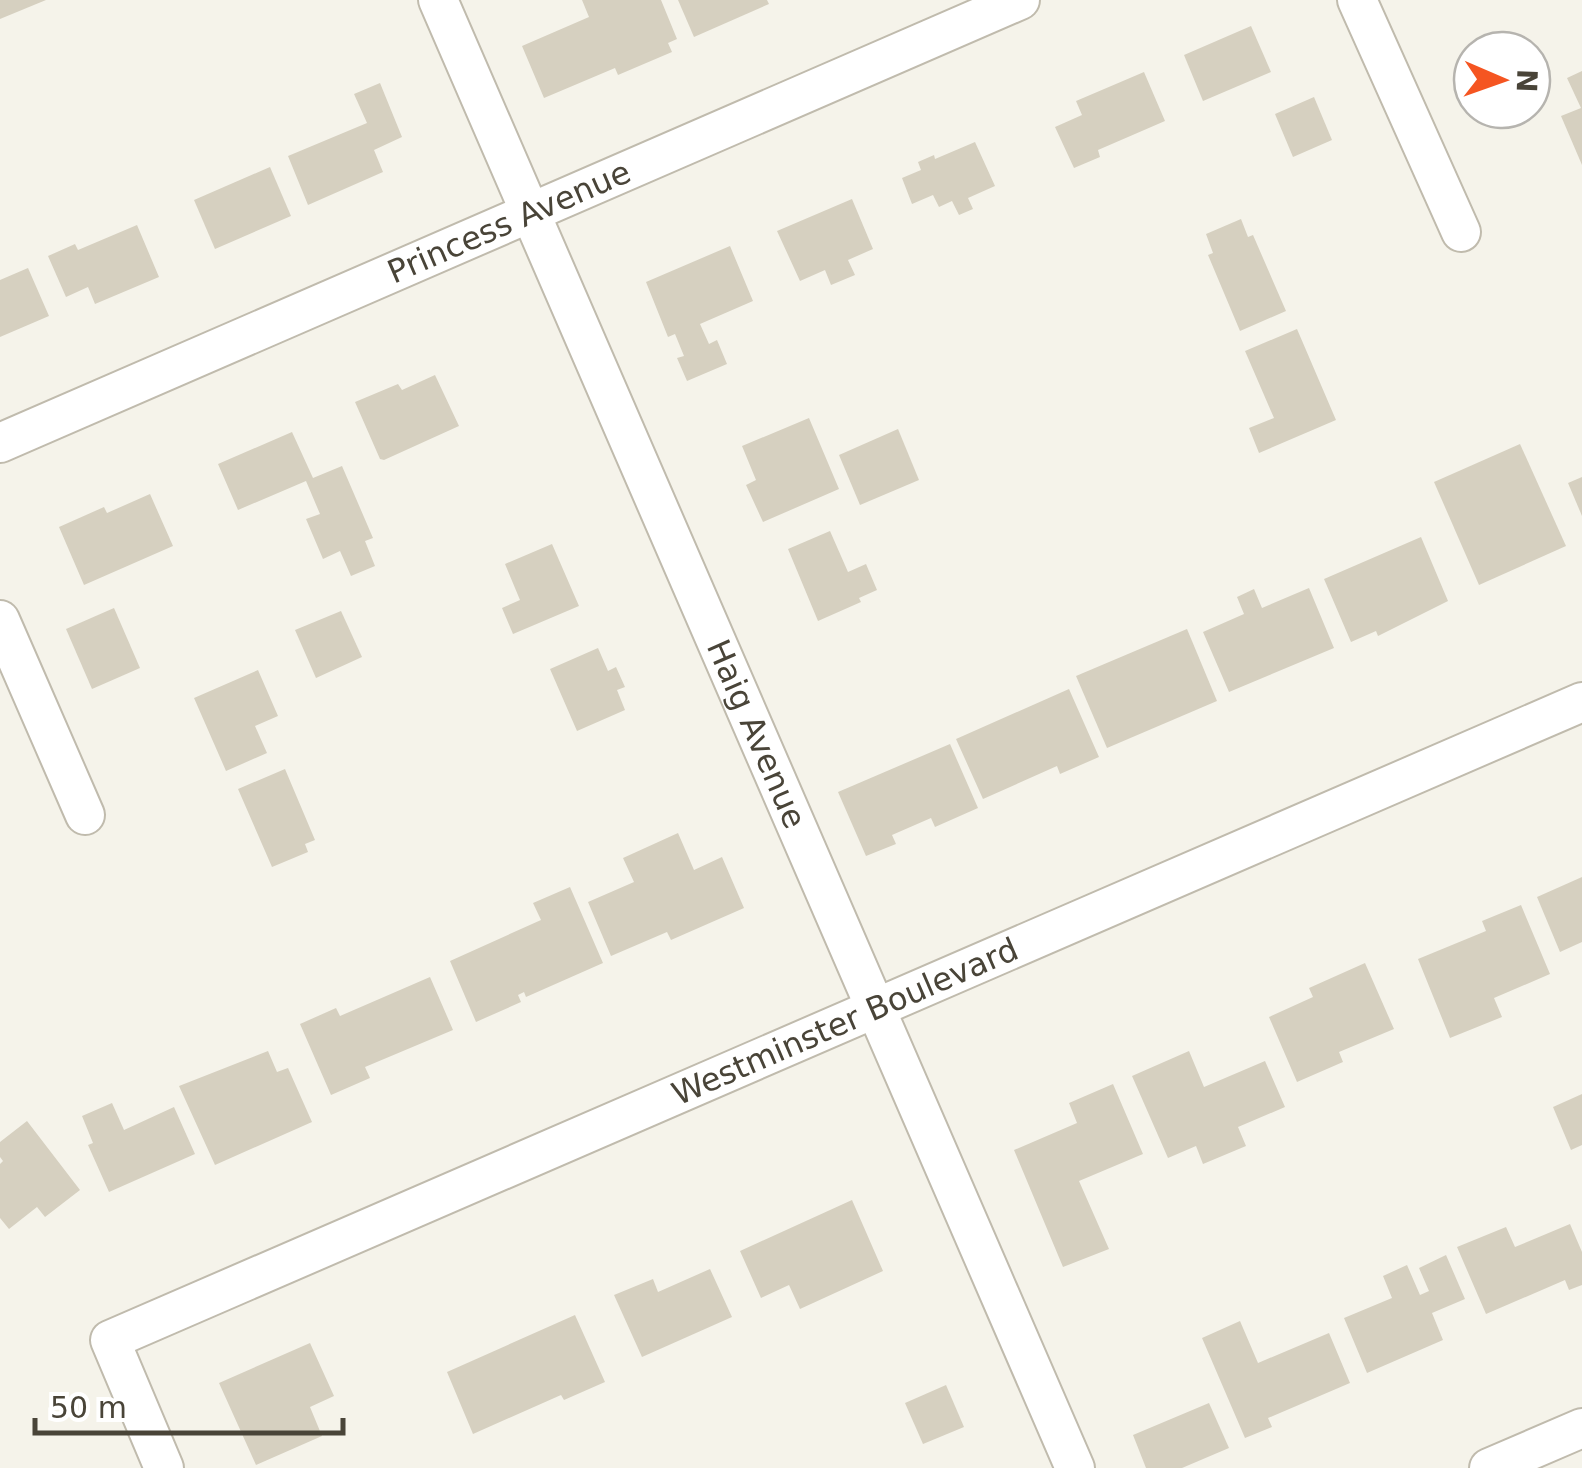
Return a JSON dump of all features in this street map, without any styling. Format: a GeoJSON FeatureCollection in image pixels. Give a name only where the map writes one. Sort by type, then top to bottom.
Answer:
{"type":"FeatureCollection","features":[{"type":"Feature","properties":{"kind":"street","name":"Haig Avenue"},"geometry":{"type":"LineString","coordinates":[[438,0],[1075,1468]]}},
{"type":"Feature","properties":{"kind":"street","name":"Princess Avenue"},"geometry":{"type":"LineString","coordinates":[[0,443],[1020,0]]}},
{"type":"Feature","properties":{"kind":"street"},"geometry":{"type":"LineString","coordinates":[[1357,0],[1461,232]]}},
{"type":"Feature","properties":{"kind":"street"},"geometry":{"type":"LineString","coordinates":[[0,620],[85,815]]}},
{"type":"Feature","properties":{"kind":"street","name":"Westminster Boulevard"},"geometry":{"type":"LineString","coordinates":[[164,1468],[110,1340],[1582,702]]}},
{"type":"Feature","properties":{"kind":"street"},"geometry":{"type":"LineString","coordinates":[[1489,1468],[1582,1428]]}},
{"type":"Feature","properties":{"kind":"building"},"geometry":{"type":"Polygon","coordinates":[[[0,0],[46,0],[0,19],[0,0]]]}},
{"type":"Feature","properties":{"kind":"building"},"geometry":{"type":"Polygon","coordinates":[[[582,0],[661,0],[677,39],[668,43],[672,52],[618,75],[615,68],[544,98],[522,46],[589,17],[582,0]]]}},
{"type":"Feature","properties":{"kind":"building"},"geometry":{"type":"Polygon","coordinates":[[[678,0],[767,0],[769,4],[694,37],[678,0]]]}},
{"type":"Feature","properties":{"kind":"building"},"geometry":{"type":"Polygon","coordinates":[[[1251,26],[1271,72],[1203,101],[1184,55],[1251,26]]]}},
{"type":"Feature","properties":{"kind":"building"},"geometry":{"type":"Polygon","coordinates":[[[1582,71],[1582,165],[1561,116],[1581,108],[1567,78],[1582,71]]]}},
{"type":"Feature","properties":{"kind":"building"},"geometry":{"type":"Polygon","coordinates":[[[1144,72],[1165,121],[1098,150],[1100,157],[1074,168],[1055,127],[1082,115],[1076,101],[1144,72]]]}},
{"type":"Feature","properties":{"kind":"building"},"geometry":{"type":"Polygon","coordinates":[[[380,83],[402,137],[374,150],[383,172],[308,205],[288,156],[367,123],[354,94],[380,83]]]}},
{"type":"Feature","properties":{"kind":"building"},"geometry":{"type":"Polygon","coordinates":[[[1314,97],[1332,140],[1293,157],[1275,114],[1314,97]]]}},
{"type":"Feature","properties":{"kind":"building"},"geometry":{"type":"Polygon","coordinates":[[[975,142],[995,186],[968,198],[973,209],[959,215],[952,201],[939,207],[933,195],[912,204],[902,178],[921,170],[918,162],[975,142]]]}},
{"type":"Feature","properties":{"kind":"building"},"geometry":{"type":"Polygon","coordinates":[[[270,167],[291,216],[215,249],[194,200],[270,167]]]}},
{"type":"Feature","properties":{"kind":"building"},"geometry":{"type":"Polygon","coordinates":[[[852,199],[873,249],[848,260],[855,275],[831,285],[825,270],[800,281],[777,231],[852,199]]]}},
{"type":"Feature","properties":{"kind":"building"},"geometry":{"type":"Polygon","coordinates":[[[1241,219],[1248,237],[1253,235],[1286,311],[1240,331],[1208,255],[1213,253],[1206,234],[1241,219]]]}},
{"type":"Feature","properties":{"kind":"building"},"geometry":{"type":"Polygon","coordinates":[[[137,225],[159,277],[95,304],[88,287],[66,297],[48,256],[75,244],[78,250],[137,225]]]}},
{"type":"Feature","properties":{"kind":"building"},"geometry":{"type":"Polygon","coordinates":[[[730,246],[753,301],[700,324],[709,344],[717,340],[727,364],[687,381],[677,358],[684,356],[675,334],[668,337],[646,282],[730,246]]]}},
{"type":"Feature","properties":{"kind":"building"},"geometry":{"type":"Polygon","coordinates":[[[28,268],[49,316],[0,337],[0,280],[28,268]]]}},
{"type":"Feature","properties":{"kind":"building"},"geometry":{"type":"Polygon","coordinates":[[[1297,329],[1336,420],[1259,453],[1249,428],[1274,418],[1245,351],[1297,329]]]}},
{"type":"Feature","properties":{"kind":"building"},"geometry":{"type":"Polygon","coordinates":[[[435,375],[459,426],[380,459],[355,402],[398,384],[402,390],[435,375]]]}},
{"type":"Feature","properties":{"kind":"building"},"geometry":{"type":"Polygon","coordinates":[[[809,418],[839,489],[763,522],[746,485],[756,480],[742,446],[809,418]]]}},
{"type":"Feature","properties":{"kind":"building"},"geometry":{"type":"Polygon","coordinates":[[[898,429],[919,480],[860,505],[839,455],[898,429]]]}},
{"type":"Feature","properties":{"kind":"building"},"geometry":{"type":"Polygon","coordinates":[[[292,432],[313,478],[342,466],[373,538],[365,541],[375,566],[351,576],[340,551],[323,559],[306,519],[320,514],[306,481],[238,510],[218,464],[292,432]]]}},
{"type":"Feature","properties":{"kind":"building"},"geometry":{"type":"Polygon","coordinates":[[[1520,444],[1566,546],[1479,585],[1434,482],[1520,444]]]}},
{"type":"Feature","properties":{"kind":"building"},"geometry":{"type":"Polygon","coordinates":[[[1582,477],[1582,516],[1568,483],[1582,477]]]}},
{"type":"Feature","properties":{"kind":"building"},"geometry":{"type":"Polygon","coordinates":[[[150,494],[173,546],[84,585],[59,527],[104,507],[107,513],[150,494]]]}},
{"type":"Feature","properties":{"kind":"building"},"geometry":{"type":"Polygon","coordinates":[[[830,531],[848,572],[866,564],[877,590],[859,598],[861,602],[818,621],[788,549],[830,531]]]}},
{"type":"Feature","properties":{"kind":"building"},"geometry":{"type":"Polygon","coordinates":[[[1421,537],[1448,601],[1378,636],[1376,631],[1351,642],[1324,579],[1421,537]]]}},
{"type":"Feature","properties":{"kind":"building"},"geometry":{"type":"Polygon","coordinates":[[[552,544],[579,606],[513,634],[502,608],[520,600],[505,564],[552,544]]]}},
{"type":"Feature","properties":{"kind":"building"},"geometry":{"type":"Polygon","coordinates":[[[1309,588],[1334,648],[1229,692],[1203,632],[1244,614],[1237,597],[1254,589],[1262,608],[1309,588]]]}},
{"type":"Feature","properties":{"kind":"building"},"geometry":{"type":"Polygon","coordinates":[[[114,608],[140,668],[92,689],[66,629],[114,608]]]}},
{"type":"Feature","properties":{"kind":"building"},"geometry":{"type":"Polygon","coordinates":[[[341,611],[362,657],[316,678],[295,630],[341,611]]]}},
{"type":"Feature","properties":{"kind":"building"},"geometry":{"type":"Polygon","coordinates":[[[1187,629],[1217,701],[1107,748],[1076,676],[1187,629]]]}},
{"type":"Feature","properties":{"kind":"building"},"geometry":{"type":"Polygon","coordinates":[[[598,648],[608,671],[616,667],[625,687],[617,690],[625,710],[577,731],[550,669],[598,648]]]}},
{"type":"Feature","properties":{"kind":"building"},"geometry":{"type":"Polygon","coordinates":[[[258,670],[278,716],[255,726],[267,753],[226,771],[194,698],[258,670]]]}},
{"type":"Feature","properties":{"kind":"building"},"geometry":{"type":"Polygon","coordinates":[[[1069,689],[1099,757],[1060,774],[1057,766],[983,799],[956,739],[1069,689]]]}},
{"type":"Feature","properties":{"kind":"building"},"geometry":{"type":"Polygon","coordinates":[[[950,744],[978,808],[935,827],[931,818],[892,835],[896,844],[866,856],[838,792],[950,744]]]}},
{"type":"Feature","properties":{"kind":"building"},"geometry":{"type":"Polygon","coordinates":[[[285,769],[315,840],[305,844],[308,852],[272,867],[238,789],[285,769]]]}},
{"type":"Feature","properties":{"kind":"building"},"geometry":{"type":"Polygon","coordinates":[[[678,833],[694,870],[722,857],[744,908],[671,940],[667,932],[611,956],[588,902],[634,882],[623,858],[678,833]]]}},
{"type":"Feature","properties":{"kind":"building"},"geometry":{"type":"Polygon","coordinates":[[[1582,877],[1582,942],[1560,952],[1537,897],[1582,877]]]}},
{"type":"Feature","properties":{"kind":"building"},"geometry":{"type":"Polygon","coordinates":[[[570,887],[603,963],[526,997],[524,992],[518,995],[521,1002],[476,1022],[450,961],[541,920],[533,903],[570,887]]]}},
{"type":"Feature","properties":{"kind":"building"},"geometry":{"type":"Polygon","coordinates":[[[1521,905],[1550,974],[1494,998],[1502,1017],[1450,1038],[1418,959],[1486,931],[1482,921],[1521,905]]]}},
{"type":"Feature","properties":{"kind":"building"},"geometry":{"type":"Polygon","coordinates":[[[1365,963],[1394,1029],[1339,1052],[1343,1062],[1297,1082],[1269,1017],[1313,997],[1309,988],[1365,963]]]}},
{"type":"Feature","properties":{"kind":"building"},"geometry":{"type":"Polygon","coordinates":[[[430,977],[453,1030],[365,1067],[370,1078],[331,1095],[300,1024],[336,1008],[340,1016],[430,977]]]}},
{"type":"Feature","properties":{"kind":"building"},"geometry":{"type":"Polygon","coordinates":[[[268,1051],[277,1072],[288,1068],[312,1122],[215,1165],[179,1086],[268,1051]]]}},
{"type":"Feature","properties":{"kind":"building"},"geometry":{"type":"Polygon","coordinates":[[[1189,1051],[1204,1087],[1265,1061],[1285,1107],[1238,1127],[1246,1146],[1203,1164],[1196,1146],[1168,1158],[1132,1076],[1189,1051]]]}},
{"type":"Feature","properties":{"kind":"building"},"geometry":{"type":"Polygon","coordinates":[[[1113,1084],[1143,1154],[1079,1181],[1109,1249],[1063,1267],[1014,1150],[1077,1123],[1069,1103],[1113,1084]]]}},
{"type":"Feature","properties":{"kind":"building"},"geometry":{"type":"Polygon","coordinates":[[[1582,1094],[1582,1145],[1571,1150],[1553,1107],[1582,1094]]]}},
{"type":"Feature","properties":{"kind":"building"},"geometry":{"type":"Polygon","coordinates":[[[112,1103],[124,1130],[174,1107],[195,1154],[109,1192],[88,1145],[93,1143],[82,1116],[112,1103]]]}},
{"type":"Feature","properties":{"kind":"building"},"geometry":{"type":"Polygon","coordinates":[[[27,1121],[80,1190],[45,1217],[37,1207],[9,1229],[0,1218],[0,1142],[27,1121]]]}},
{"type":"Feature","properties":{"kind":"building"},"geometry":{"type":"Polygon","coordinates":[[[852,1200],[883,1271],[800,1309],[789,1285],[761,1298],[740,1251],[852,1200]]]}},
{"type":"Feature","properties":{"kind":"building"},"geometry":{"type":"Polygon","coordinates":[[[1570,1224],[1582,1252],[1582,1285],[1569,1290],[1565,1280],[1486,1314],[1457,1247],[1506,1227],[1515,1247],[1570,1224]]]}},
{"type":"Feature","properties":{"kind":"building"},"geometry":{"type":"Polygon","coordinates":[[[1446,1255],[1465,1299],[1432,1313],[1443,1340],[1367,1373],[1344,1318],[1392,1298],[1383,1276],[1407,1265],[1420,1295],[1429,1291],[1419,1268],[1446,1255]]]}},
{"type":"Feature","properties":{"kind":"building"},"geometry":{"type":"Polygon","coordinates":[[[710,1269],[732,1317],[642,1357],[614,1295],[653,1279],[658,1292],[710,1269]]]}},
{"type":"Feature","properties":{"kind":"building"},"geometry":{"type":"Polygon","coordinates":[[[575,1315],[605,1382],[564,1400],[561,1395],[473,1434],[447,1372],[575,1315]]]}},
{"type":"Feature","properties":{"kind":"building"},"geometry":{"type":"Polygon","coordinates":[[[1240,1321],[1258,1363],[1329,1333],[1350,1383],[1268,1418],[1272,1427],[1245,1438],[1202,1338],[1240,1321]]]}},
{"type":"Feature","properties":{"kind":"building"},"geometry":{"type":"Polygon","coordinates":[[[310,1343],[334,1396],[310,1407],[322,1436],[256,1465],[219,1383],[310,1343]]]}},
{"type":"Feature","properties":{"kind":"building"},"geometry":{"type":"Polygon","coordinates":[[[946,1385],[964,1427],[923,1444],[905,1403],[946,1385]]]}},
{"type":"Feature","properties":{"kind":"building"},"geometry":{"type":"Polygon","coordinates":[[[1209,1403],[1229,1448],[1182,1468],[1146,1468],[1133,1435],[1209,1403]]]}}]}
